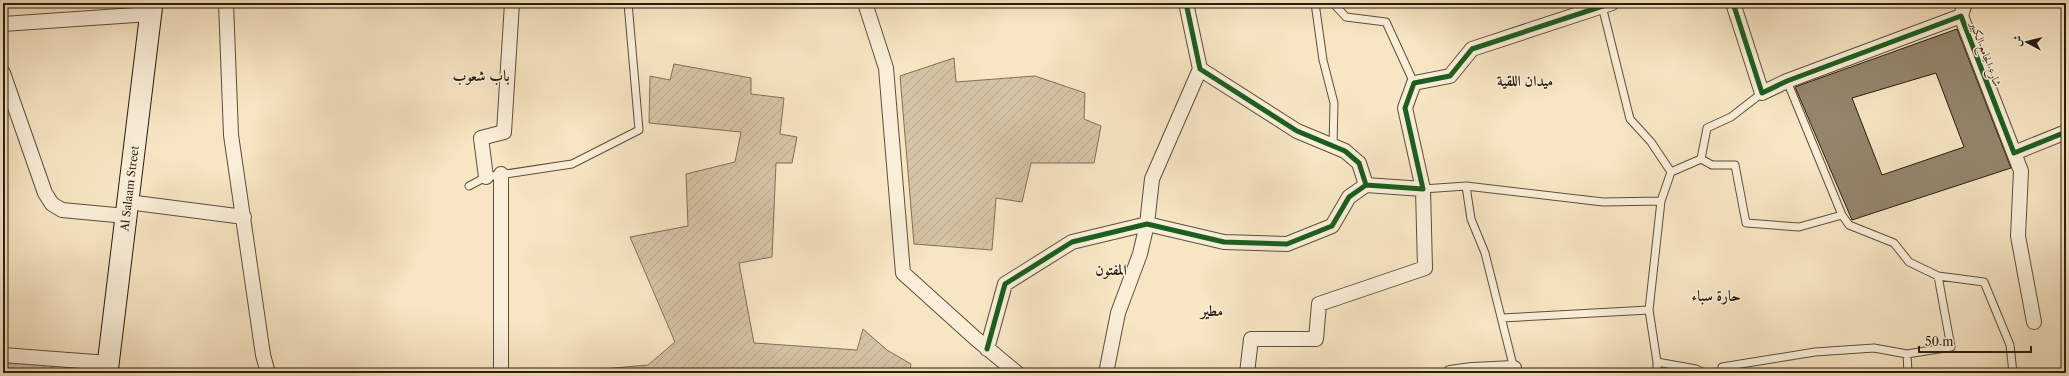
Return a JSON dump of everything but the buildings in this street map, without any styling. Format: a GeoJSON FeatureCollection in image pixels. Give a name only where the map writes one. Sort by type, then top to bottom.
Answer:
{"type":"FeatureCollection","features":[{"type":"Feature","properties":{"kind":"main road","name":"Al Salaam Street"},"geometry":{"type":"LineString","coordinates":[[108,368],[151,9]]}},
{"type":"Feature","properties":{"kind":"street"},"geometry":{"type":"LineString","coordinates":[[226,3],[231,135],[263,355],[268,373]]}},
{"type":"Feature","properties":{"kind":"street"},"geometry":{"type":"LineString","coordinates":[[486,177],[481,138],[504,132],[512,3]]}},
{"type":"Feature","properties":{"kind":"street"},"geometry":{"type":"LineString","coordinates":[[865,3],[886,68],[903,272],[987,349],[1017,373]]}},
{"type":"Feature","properties":{"kind":"street"},"geometry":{"type":"LineString","coordinates":[[1106,373],[1118,313],[1140,254],[1148,224],[1152,179],[1200,70],[1186,3]]}},
{"type":"Feature","properties":{"kind":"street"},"geometry":{"type":"LineString","coordinates":[[1733,3],[1762,93]]}},
{"type":"Feature","properties":{"kind":"street"},"geometry":{"type":"LineString","coordinates":[[1247,373],[1251,339],[1316,339],[1319,304],[1424,268],[1423,189],[1405,108],[1414,83],[1450,76],[1472,49],[1607,5]]}},
{"type":"Feature","properties":{"kind":"street"},"geometry":{"type":"LineString","coordinates":[[3,24],[151,9]]}},
{"type":"Feature","properties":{"kind":"street","name":"شارع الجامع الكبير"},"geometry":{"type":"LineString","coordinates":[[1762,93],[1963,10],[2021,171],[2018,236],[2034,322]]}},
{"type":"Feature","properties":{"kind":"street"},"geometry":{"type":"LineString","coordinates":[[1200,70],[1297,131],[1345,151],[1359,163],[1366,185]]}},
{"type":"Feature","properties":{"kind":"street"},"geometry":{"type":"LineString","coordinates":[[3,73],[45,193],[52,204],[62,210],[127,209],[244,217]]}},
{"type":"Feature","properties":{"kind":"street"},"geometry":{"type":"LineString","coordinates":[[2014,153],[2066,132]]}},
{"type":"Feature","properties":{"kind":"street"},"geometry":{"type":"LineString","coordinates":[[501,174],[501,373]]}},
{"type":"Feature","properties":{"kind":"street"},"geometry":{"type":"LineString","coordinates":[[987,349],[1005,284],[1072,242],[1148,224],[1224,242],[1287,244],[1332,226],[1349,197],[1366,185],[1423,189]]}},
{"type":"Feature","properties":{"kind":"street"},"geometry":{"type":"LineString","coordinates":[[3,355],[108,368]]}},
{"type":"Feature","properties":{"kind":"street"},"geometry":{"type":"LineString","coordinates":[[1450,373],[1472,370],[1515,370]]}},
{"type":"Feature","properties":{"kind":"lane"},"geometry":{"type":"LineString","coordinates":[[468,186],[486,177],[572,164],[639,130],[628,3]]}},
{"type":"Feature","properties":{"kind":"lane"},"geometry":{"type":"LineString","coordinates":[[1315,3],[1322,54],[1334,103],[1333,146]]}},
{"type":"Feature","properties":{"kind":"lane"},"geometry":{"type":"LineString","coordinates":[[1333,3],[1346,17],[1386,22],[1414,83]]}},
{"type":"Feature","properties":{"kind":"lane"},"geometry":{"type":"LineString","coordinates":[[1607,5],[1630,119],[1651,142],[1671,172]]}},
{"type":"Feature","properties":{"kind":"lane"},"geometry":{"type":"LineString","coordinates":[[1787,82],[1842,215],[1849,226],[1894,243],[1909,262],[1938,276],[1984,282],[2010,345],[2012,373]]}},
{"type":"Feature","properties":{"kind":"lane"},"geometry":{"type":"LineString","coordinates":[[1702,159],[1707,128],[1731,117],[1762,93]]}},
{"type":"Feature","properties":{"kind":"lane"},"geometry":{"type":"LineString","coordinates":[[1657,373],[1658,362],[1649,310],[1661,201],[1671,172],[1702,159]]}},
{"type":"Feature","properties":{"kind":"lane"},"geometry":{"type":"LineString","coordinates":[[1702,159],[1712,165],[1735,165],[1746,223],[1799,227],[1842,215]]}},
{"type":"Feature","properties":{"kind":"lane"},"geometry":{"type":"LineString","coordinates":[[1423,189],[1466,186],[1603,202],[1661,201]]}},
{"type":"Feature","properties":{"kind":"lane"},"geometry":{"type":"LineString","coordinates":[[1466,186],[1472,219],[1485,253],[1515,370]]}},
{"type":"Feature","properties":{"kind":"lane"},"geometry":{"type":"LineString","coordinates":[[1721,373],[1722,367],[1815,352],[1874,348],[1907,354],[1951,347],[1938,276]]}},
{"type":"Feature","properties":{"kind":"lane"},"geometry":{"type":"LineString","coordinates":[[1502,318],[1649,310]]}},
{"type":"Feature","properties":{"kind":"lane"},"geometry":{"type":"LineString","coordinates":[[1907,354],[1908,373]]}},
{"type":"Feature","properties":{"kind":"lane"},"geometry":{"type":"LineString","coordinates":[[1658,362],[1704,373]]}},
{"type":"Feature","properties":{"kind":"shaded area"},"geometry":{"type":"Polygon","coordinates":[[[954,58],[956,82],[1035,76],[1085,93],[1084,119],[1101,126],[1094,163],[1031,163],[1022,202],[996,198],[992,250],[914,244],[900,76],[954,58]]]}},
{"type":"Feature","properties":{"kind":"shaded area"},"geometry":{"type":"Polygon","coordinates":[[[674,64],[751,78],[751,94],[784,98],[780,134],[797,137],[792,163],[776,163],[772,257],[739,263],[754,343],[857,350],[863,329],[887,350],[911,364],[909,373],[592,373],[591,370],[648,365],[675,342],[630,237],[688,226],[686,174],[735,162],[741,132],[649,123],[650,76],[670,80],[674,64]]]}},
{"type":"Feature","properties":{"kind":"shaded area"},"geometry":{"type":"Polygon","coordinates":[[[3,360],[53,363],[52,373],[3,373],[3,360]]]}},
{"type":"Feature","properties":{"kind":"cycle path"},"geometry":{"type":"LineString","coordinates":[[1186,3],[1200,69],[1297,131],[1345,151],[1359,163],[1366,185],[1423,189],[1405,108],[1414,83],[1450,76],[1472,49],[1612,3]]}},
{"type":"Feature","properties":{"kind":"cycle path"},"geometry":{"type":"LineString","coordinates":[[1733,3],[1762,93],[1787,81],[1961,16],[2014,153],[2066,132]]}},
{"type":"Feature","properties":{"kind":"cycle path"},"geometry":{"type":"LineString","coordinates":[[987,349],[1005,284],[1072,242],[1147,224],[1224,242],[1287,244],[1332,226],[1349,197],[1366,185]]}},
{"type":"Feature","properties":{"kind":"district","name":"باب شعوب"},"geometry":{"type":"Point","coordinates":[481,75]}},
{"type":"Feature","properties":{"kind":"district","name":"ميدان اللقية"},"geometry":{"type":"Point","coordinates":[1525,80]}},
{"type":"Feature","properties":{"kind":"district","name":"المفتون"},"geometry":{"type":"Point","coordinates":[1111,269]}},
{"type":"Feature","properties":{"kind":"district","name":"حارة سباء"},"geometry":{"type":"Point","coordinates":[1716,295]}},
{"type":"Feature","properties":{"kind":"district","name":"مطير"},"geometry":{"type":"Point","coordinates":[1212,310]}}]}
